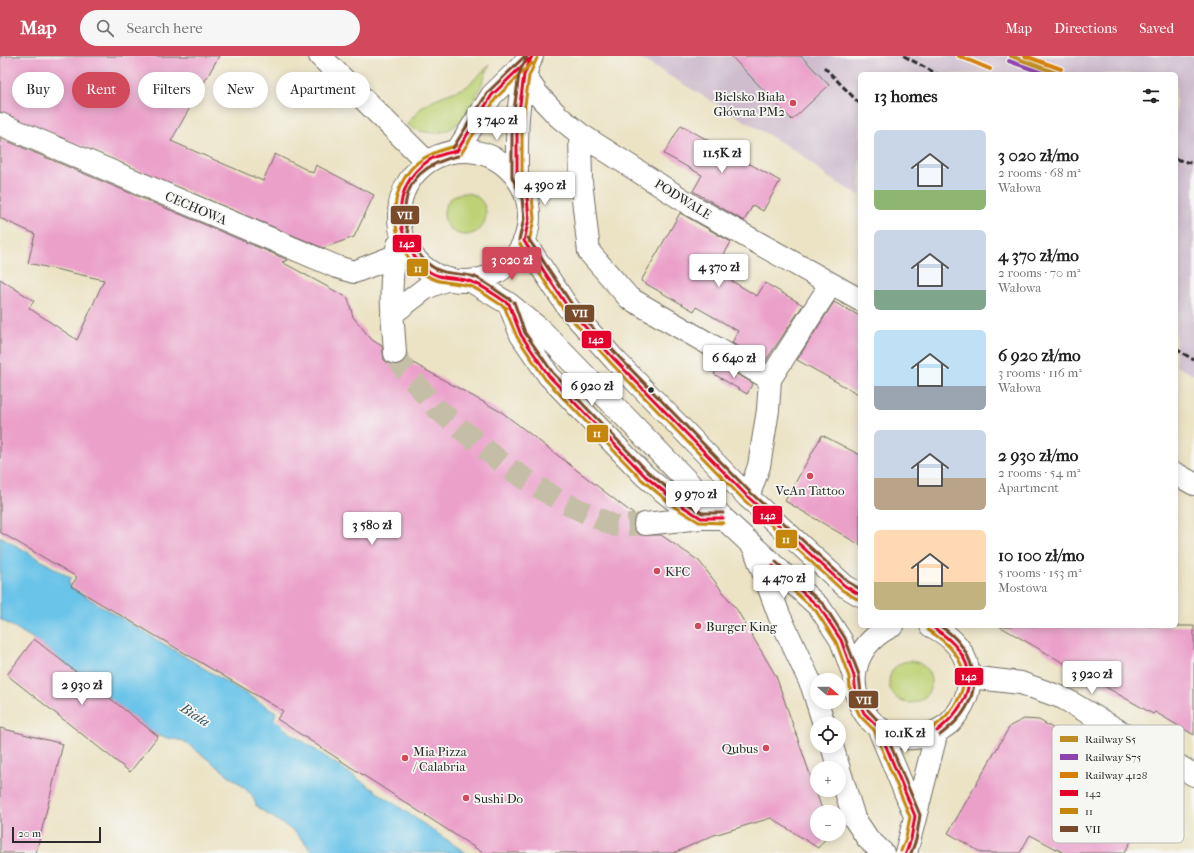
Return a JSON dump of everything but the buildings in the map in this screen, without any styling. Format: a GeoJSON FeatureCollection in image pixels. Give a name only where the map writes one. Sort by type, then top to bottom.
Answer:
{"type":"FeatureCollection","features":[{"type":"Feature","properties":{"kind":"street"},"geometry":{"type":"LineString","coordinates":[[320,56],[427,162]]}},
{"type":"Feature","properties":{"kind":"street"},"geometry":{"type":"LineString","coordinates":[[457,151],[492,95],[529,62]]}},
{"type":"Feature","properties":{"kind":"street"},"geometry":{"type":"LineString","coordinates":[[517,177],[517,126],[529,62]]}},
{"type":"Feature","properties":{"kind":"street","name":"PODWALE"},"geometry":{"type":"LineString","coordinates":[[529,62],[538,95],[580,134],[694,207],[858,299]]}},
{"type":"Feature","properties":{"kind":"street","name":"CECHOWA"},"geometry":{"type":"LineString","coordinates":[[0,124],[337,267],[354,272],[394,256]]}},
{"type":"Feature","properties":{"kind":"street"},"geometry":{"type":"LineString","coordinates":[[580,134],[581,181],[589,252],[629,298],[770,379]]}},
{"type":"Feature","properties":{"kind":"street"},"geometry":{"type":"LineString","coordinates":[[457,151],[480,152],[500,161],[517,177],[527,197],[529,219],[524,241],[511,261],[493,274],[470,281],[448,279],[428,270],[411,254],[402,234],[399,214],[403,194],[412,176],[427,162],[441,155],[457,151]]}},
{"type":"Feature","properties":{"kind":"street"},"geometry":{"type":"LineString","coordinates":[[395,353],[391,292],[394,256],[402,234]]}},
{"type":"Feature","properties":{"kind":"street"},"geometry":{"type":"LineString","coordinates":[[524,241],[569,310],[679,427],[748,497],[845,586],[858,594]]}},
{"type":"Feature","properties":{"kind":"street"},"geometry":{"type":"LineString","coordinates":[[392,314],[426,288],[448,279]]}},
{"type":"Feature","properties":{"kind":"street"},"geometry":{"type":"LineString","coordinates":[[470,281],[509,304],[541,330],[754,550],[820,608],[841,640],[854,676],[856,695],[864,713],[878,727],[891,734],[907,737],[922,736],[937,732],[950,722],[961,709],[967,694],[969,677],[965,660],[957,644],[944,632],[936,628]]}},
{"type":"Feature","properties":{"kind":"street"},"geometry":{"type":"LineString","coordinates":[[748,497],[759,466],[768,410],[770,379],[831,284]]}},
{"type":"Feature","properties":{"kind":"street"},"geometry":{"type":"LineString","coordinates":[[509,304],[521,335],[549,376],[645,476],[678,504],[701,518]]}},
{"type":"Feature","properties":{"kind":"street"},"geometry":{"type":"LineString","coordinates":[[1178,475],[1194,484]]}},
{"type":"Feature","properties":{"kind":"street"},"geometry":{"type":"LineString","coordinates":[[645,524],[701,518],[723,518]]}},
{"type":"Feature","properties":{"kind":"street"},"geometry":{"type":"LineString","coordinates":[[754,550],[779,615],[810,682]]}},
{"type":"Feature","properties":{"kind":"street"},"geometry":{"type":"LineString","coordinates":[[854,676],[858,659],[866,644],[879,632],[888,628]]}},
{"type":"Feature","properties":{"kind":"street"},"geometry":{"type":"LineString","coordinates":[[969,677],[1021,683],[1063,698],[1109,725]]}},
{"type":"Feature","properties":{"kind":"street"},"geometry":{"type":"LineString","coordinates":[[878,727],[915,816]]}},
{"type":"Feature","properties":{"kind":"street"},"geometry":{"type":"LineString","coordinates":[[906,853],[911,839],[915,816],[937,732]]}},
{"type":"Feature","properties":{"kind":"street"},"geometry":{"type":"LineString","coordinates":[[834,753],[854,818],[868,839],[884,853]]}},
{"type":"Feature","properties":{"kind":"street"},"geometry":{"type":"LineString","coordinates":[[1184,769],[1194,775]]}},
{"type":"Feature","properties":{"kind":"shaded area"},"geometry":{"type":"Polygon","coordinates":[[[636,56],[1194,56],[1194,375],[1178,367],[1178,72],[858,72],[858,195],[826,176],[799,153],[636,56]]]}},
{"type":"Feature","properties":{"kind":"green space"},"geometry":{"type":"Polygon","coordinates":[[[490,65],[469,109],[462,119],[454,126],[444,131],[433,133],[419,131],[407,124],[422,107],[435,99],[466,87],[490,65]]]}},
{"type":"Feature","properties":{"kind":"green space"},"geometry":{"type":"Polygon","coordinates":[[[465,193],[480,199],[486,214],[480,229],[465,235],[450,229],[444,214],[450,199],[465,193]]]}},
{"type":"Feature","properties":{"kind":"green space"},"geometry":{"type":"Polygon","coordinates":[[[906,661],[914,661],[925,667],[931,678],[931,686],[925,697],[914,703],[906,703],[895,697],[889,686],[889,678],[895,667],[906,661]]]}},
{"type":"Feature","properties":{"kind":"water","name":"Biała"},"geometry":{"type":"Polygon","coordinates":[[[0,536],[71,578],[68,583],[70,587],[276,712],[274,719],[285,729],[466,853],[314,853],[295,832],[257,807],[252,795],[239,783],[184,741],[158,736],[34,639],[0,619],[0,536]]]}},
{"type":"Feature","properties":{"kind":"tunnel"},"geometry":{"type":"LineString","coordinates":[[395,353],[405,370],[436,408],[507,467],[560,501],[615,526],[645,524]]}},
{"type":"Feature","properties":{"kind":"railway"},"geometry":{"type":"LineString","coordinates":[[904,56],[933,72]]}},
{"type":"Feature","properties":{"kind":"railway"},"geometry":{"type":"LineString","coordinates":[[824,67],[858,102]]}},
{"type":"Feature","properties":{"kind":"railway"},"geometry":{"type":"LineString","coordinates":[[1178,160],[1194,164]]}},
{"type":"Feature","properties":{"kind":"railway"},"geometry":{"type":"LineString","coordinates":[[1178,350],[1194,360]]}},
{"type":"Feature","properties":{"kind":"rail line","name":"4128"},"geometry":{"type":"LineString","coordinates":[[959,56],[990,69]]}},
{"type":"Feature","properties":{"kind":"rail line","name":"S5"},"geometry":{"type":"LineString","coordinates":[[1011,56],[1054,72]]}},
{"type":"Feature","properties":{"kind":"rail line","name":"4128"},"geometry":{"type":"LineString","coordinates":[[1025,56],[1061,69]]}},
{"type":"Feature","properties":{"kind":"rail line","name":"S75"},"geometry":{"type":"LineString","coordinates":[[1009,61],[1039,72]]}},
{"type":"Feature","properties":{"kind":"transit line","name":"VII"},"geometry":{"type":"LineString","coordinates":[[453,148],[488,92],[525,56]]}},
{"type":"Feature","properties":{"kind":"transit line","name":"VII"},"geometry":{"type":"LineString","coordinates":[[519,240],[524,219],[522,198],[512,177],[512,126],[519,74],[527,56]]}},
{"type":"Feature","properties":{"kind":"transit line","name":"142"},"geometry":{"type":"LineString","coordinates":[[524,241],[529,219],[527,197],[517,177],[517,126],[524,75],[532,56]]}},
{"type":"Feature","properties":{"kind":"transit line","name":"11"},"geometry":{"type":"LineString","coordinates":[[529,242],[534,219],[532,196],[522,176],[522,126],[529,76],[537,58]]}},
{"type":"Feature","properties":{"kind":"transit line","name":"142"},"geometry":{"type":"LineString","coordinates":[[457,151],[492,95],[529,59]]}},
{"type":"Feature","properties":{"kind":"transit line","name":"11"},"geometry":{"type":"LineString","coordinates":[[461,154],[496,98],[532,63]]}},
{"type":"Feature","properties":{"kind":"transit line","name":"11"},"geometry":{"type":"LineString","coordinates":[[456,146],[443,149],[420,160],[415,164],[403,181],[395,209],[399,237],[404,251],[413,263],[429,277],[440,281],[470,286],[507,308]]}},
{"type":"Feature","properties":{"kind":"transit line","name":"142"},"geometry":{"type":"LineString","coordinates":[[457,151],[446,153],[431,159],[416,172],[407,184],[402,199],[400,214],[402,229],[407,244],[415,257],[431,273],[442,277],[472,282],[487,289],[509,304]]}},
{"type":"Feature","properties":{"kind":"transit line","name":"VII"},"geometry":{"type":"LineString","coordinates":[[458,156],[442,160],[428,167],[412,184],[407,196],[405,209],[409,235],[414,247],[431,266],[447,273],[475,277],[511,300]]}},
{"type":"Feature","properties":{"kind":"transit line","name":"VII"},"geometry":{"type":"LineString","coordinates":[[528,238],[573,306],[619,357],[751,493],[848,582],[858,588]]}},
{"type":"Feature","properties":{"kind":"transit line","name":"142"},"geometry":{"type":"LineString","coordinates":[[524,241],[569,309],[615,360],[748,497],[845,586],[858,594]]}},
{"type":"Feature","properties":{"kind":"transit line","name":"11"},"geometry":{"type":"LineString","coordinates":[[520,244],[565,312],[611,363],[744,500],[842,590],[857,599]]}},
{"type":"Feature","properties":{"kind":"transit line","name":"VII"},"geometry":{"type":"LineString","coordinates":[[514,302],[525,333],[553,373],[648,472],[682,500],[702,513],[723,513]]}},
{"type":"Feature","properties":{"kind":"transit line","name":"142"},"geometry":{"type":"LineString","coordinates":[[509,304],[521,335],[549,376],[645,476],[679,504],[701,518],[723,518]]}},
{"type":"Feature","properties":{"kind":"transit line","name":"11"},"geometry":{"type":"LineString","coordinates":[[504,306],[517,337],[545,379],[641,479],[676,508],[699,522],[723,523]]}},
{"type":"Feature","properties":{"kind":"transit line","name":"VII"},"geometry":{"type":"LineString","coordinates":[[776,562],[824,605],[845,638],[859,675],[861,694],[868,710],[882,725],[920,815],[916,840],[911,853]]}},
{"type":"Feature","properties":{"kind":"transit line","name":"142"},"geometry":{"type":"LineString","coordinates":[[773,566],[820,608],[841,640],[854,676],[856,695],[864,713],[878,727],[915,816],[911,839],[906,853]]}},
{"type":"Feature","properties":{"kind":"transit line","name":"11"},"geometry":{"type":"LineString","coordinates":[[770,570],[816,611],[836,642],[849,677],[851,697],[860,716],[874,730],[910,817],[906,838],[901,851]]}},
{"type":"Feature","properties":{"kind":"transit line","name":"142"},"geometry":{"type":"LineString","coordinates":[[934,628],[959,650],[966,663],[969,677],[967,690],[962,704],[937,731]]}},
{"type":"Feature","properties":{"kind":"transit line","name":"VII"},"geometry":{"type":"LineString","coordinates":[[940,735],[964,712],[971,696],[973,685],[973,673],[965,652],[950,633],[943,628]]}},
{"type":"Feature","properties":{"kind":"transit line","name":"11"},"geometry":{"type":"LineString","coordinates":[[928,630],[943,641],[954,653],[961,664],[964,677],[962,689],[957,702],[934,727]]}},
{"type":"Feature","properties":{"kind":"place","name":"Bielsko Biała Główna PM2"},"geometry":{"type":"Point","coordinates":[793,103]}},
{"type":"Feature","properties":{"kind":"place","name":"VeAn Tattoo"},"geometry":{"type":"Point","coordinates":[810,476]}},
{"type":"Feature","properties":{"kind":"place","name":"KFC"},"geometry":{"type":"Point","coordinates":[657,571]}},
{"type":"Feature","properties":{"kind":"place","name":"Burger King"},"geometry":{"type":"Point","coordinates":[698,626]}},
{"type":"Feature","properties":{"kind":"place","name":"Qubus"},"geometry":{"type":"Point","coordinates":[766,748]}},
{"type":"Feature","properties":{"kind":"place","name":"Mia Pizza / Calabria"},"geometry":{"type":"Point","coordinates":[405,758]}},
{"type":"Feature","properties":{"kind":"place","name":"Sushi Do"},"geometry":{"type":"Point","coordinates":[466,798]}}]}
